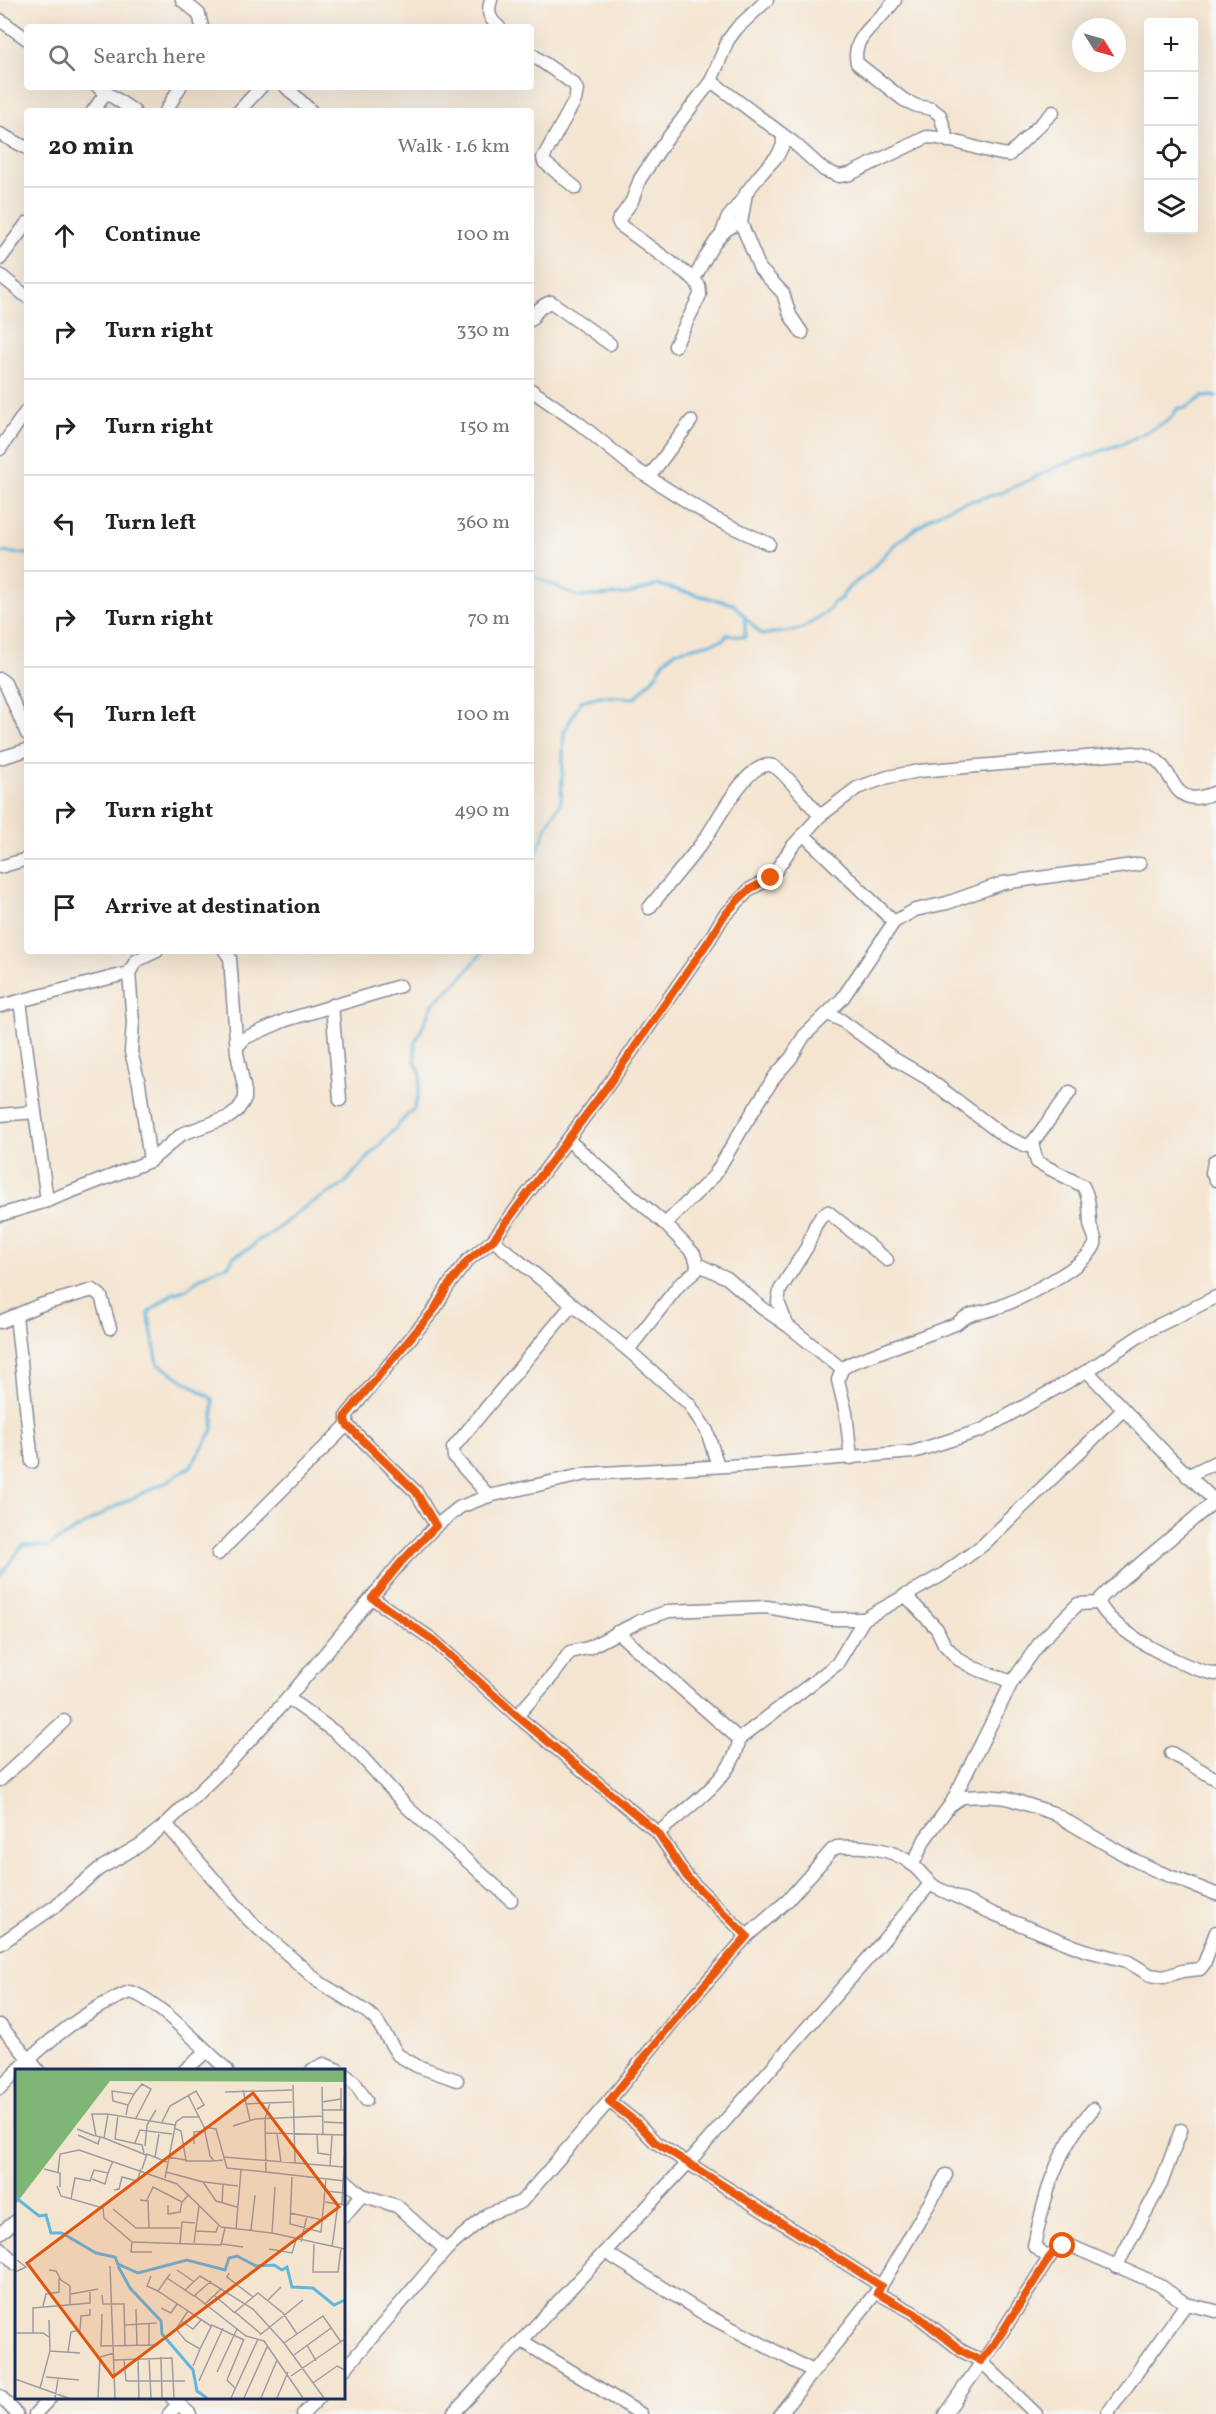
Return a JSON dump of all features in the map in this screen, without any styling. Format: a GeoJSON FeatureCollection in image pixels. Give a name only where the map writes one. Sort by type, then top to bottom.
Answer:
{"type":"FeatureCollection","features":[{"type":"Feature","properties":{"kind":"street"},"geometry":{"type":"LineString","coordinates":[[182,0],[199,14],[201,24]]}},
{"type":"Feature","properties":{"kind":"street"},"geometry":{"type":"LineString","coordinates":[[492,0],[488,9],[490,17],[496,24]]}},
{"type":"Feature","properties":{"kind":"street"},"geometry":{"type":"LineString","coordinates":[[675,346],[700,295],[699,286],[694,279],[618,221],[632,201],[640,179],[711,81],[728,40],[737,28],[767,0]]}},
{"type":"Feature","properties":{"kind":"street"},"geometry":{"type":"LineString","coordinates":[[895,0],[890,8],[867,29],[857,46],[855,55],[857,63],[904,100],[932,109],[940,115],[948,141]]}},
{"type":"Feature","properties":{"kind":"street"},"geometry":{"type":"LineString","coordinates":[[0,20],[24,37]]}},
{"type":"Feature","properties":{"kind":"street"},"geometry":{"type":"LineString","coordinates":[[534,56],[574,84],[577,90],[575,100],[543,158],[544,162],[576,188]]}},
{"type":"Feature","properties":{"kind":"street"},"geometry":{"type":"LineString","coordinates":[[711,81],[824,170],[839,176],[850,174],[927,137],[990,153],[1009,155],[1053,112]]}},
{"type":"Feature","properties":{"kind":"street"},"geometry":{"type":"LineString","coordinates":[[94,108],[102,90],[129,108]]}},
{"type":"Feature","properties":{"kind":"street"},"geometry":{"type":"LineString","coordinates":[[168,108],[178,90]]}},
{"type":"Feature","properties":{"kind":"street"},"geometry":{"type":"LineString","coordinates":[[242,108],[258,90]]}},
{"type":"Feature","properties":{"kind":"street"},"geometry":{"type":"LineString","coordinates":[[289,90],[308,108]]}},
{"type":"Feature","properties":{"kind":"street"},"geometry":{"type":"LineString","coordinates":[[0,134],[24,146]]}},
{"type":"Feature","properties":{"kind":"street"},"geometry":{"type":"LineString","coordinates":[[694,279],[720,236],[727,219],[778,155],[783,145],[783,136]]}},
{"type":"Feature","properties":{"kind":"street"},"geometry":{"type":"LineString","coordinates":[[746,194],[741,223],[760,269],[783,293],[790,315],[802,333]]}},
{"type":"Feature","properties":{"kind":"street"},"geometry":{"type":"LineString","coordinates":[[720,236],[731,225],[741,223]]}},
{"type":"Feature","properties":{"kind":"street"},"geometry":{"type":"LineString","coordinates":[[0,259],[24,227]]}},
{"type":"Feature","properties":{"kind":"street"},"geometry":{"type":"LineString","coordinates":[[0,274],[24,294]]}},
{"type":"Feature","properties":{"kind":"street"},"geometry":{"type":"LineString","coordinates":[[534,317],[545,304],[554,303],[610,344]]}},
{"type":"Feature","properties":{"kind":"street"},"geometry":{"type":"LineString","coordinates":[[534,392],[580,424],[634,468],[713,518],[770,544]]}},
{"type":"Feature","properties":{"kind":"street"},"geometry":{"type":"LineString","coordinates":[[0,449],[24,414]]}},
{"type":"Feature","properties":{"kind":"street"},"geometry":{"type":"LineString","coordinates":[[649,477],[691,421]]}},
{"type":"Feature","properties":{"kind":"street"},"geometry":{"type":"LineString","coordinates":[[0,679],[5,683],[24,727]]}},
{"type":"Feature","properties":{"kind":"street"},"geometry":{"type":"LineString","coordinates":[[0,758],[24,751]]}},
{"type":"Feature","properties":{"kind":"street"},"geometry":{"type":"LineString","coordinates":[[436,1526],[416,1492],[347,1425],[346,1415],[434,1310],[467,1261],[493,1240],[568,1140],[705,947],[723,917],[750,889],[771,878],[791,848],[820,816],[857,788],[888,777],[919,771],[1133,753],[1145,753],[1156,758],[1183,794],[1190,798],[1200,798],[1216,792]]}},
{"type":"Feature","properties":{"kind":"street"},"geometry":{"type":"LineString","coordinates":[[650,908],[708,835],[738,788],[765,765],[776,768],[820,816]]}},
{"type":"Feature","properties":{"kind":"street"},"geometry":{"type":"LineString","coordinates":[[803,834],[894,922]]}},
{"type":"Feature","properties":{"kind":"street"},"geometry":{"type":"LineString","coordinates":[[0,867],[24,860]]}},
{"type":"Feature","properties":{"kind":"street"},"geometry":{"type":"LineString","coordinates":[[666,1224],[714,1176],[744,1124],[804,1036],[842,999],[894,922],[915,910],[947,903],[1003,883],[1140,864]]}},
{"type":"Feature","properties":{"kind":"street"},"geometry":{"type":"LineString","coordinates":[[150,1161],[139,1083],[131,1052],[133,1022],[129,973],[136,961],[151,954]]}},
{"type":"Feature","properties":{"kind":"street"},"geometry":{"type":"LineString","coordinates":[[0,1215],[47,1201],[150,1161],[183,1134],[229,1117],[242,1106],[245,1091],[237,1047],[230,958],[227,954]]}},
{"type":"Feature","properties":{"kind":"street"},"geometry":{"type":"LineString","coordinates":[[0,1006],[129,973]]}},
{"type":"Feature","properties":{"kind":"street"},"geometry":{"type":"LineString","coordinates":[[237,1047],[245,1038],[286,1020],[400,986]]}},
{"type":"Feature","properties":{"kind":"street"},"geometry":{"type":"LineString","coordinates":[[20,1001],[47,1201]]}},
{"type":"Feature","properties":{"kind":"street"},"geometry":{"type":"LineString","coordinates":[[332,1005],[340,1100]]}},
{"type":"Feature","properties":{"kind":"street"},"geometry":{"type":"LineString","coordinates":[[828,1014],[841,1020],[896,1060],[927,1078],[1004,1136],[1019,1144],[1027,1146],[1032,1143],[1070,1092]]}},
{"type":"Feature","properties":{"kind":"street"},"geometry":{"type":"LineString","coordinates":[[0,1115],[35,1112]]}},
{"type":"Feature","properties":{"kind":"street"},"geometry":{"type":"LineString","coordinates":[[568,1140],[666,1224],[694,1254],[697,1264],[696,1271],[679,1285],[628,1350]]}},
{"type":"Feature","properties":{"kind":"street"},"geometry":{"type":"LineString","coordinates":[[851,1458],[846,1413],[838,1380],[842,1369],[850,1363],[956,1323],[967,1314],[996,1309],[1024,1297],[1061,1276],[1092,1250],[1096,1240],[1090,1225],[1091,1208],[1083,1186],[1037,1162],[1032,1143]]}},
{"type":"Feature","properties":{"kind":"street"},"geometry":{"type":"LineString","coordinates":[[1216,1160],[1212,1173],[1216,1180]]}},
{"type":"Feature","properties":{"kind":"street"},"geometry":{"type":"LineString","coordinates":[[787,1325],[778,1302],[780,1290],[807,1247],[821,1217],[828,1212],[887,1260]]}},
{"type":"Feature","properties":{"kind":"street"},"geometry":{"type":"LineString","coordinates":[[493,1240],[628,1350],[682,1398],[698,1415],[707,1431],[718,1466]]}},
{"type":"Feature","properties":{"kind":"street"},"geometry":{"type":"LineString","coordinates":[[697,1264],[727,1278],[762,1308],[842,1369]]}},
{"type":"Feature","properties":{"kind":"street"},"geometry":{"type":"LineString","coordinates":[[0,1322],[40,1305],[93,1290],[101,1296],[110,1328]]}},
{"type":"Feature","properties":{"kind":"street"},"geometry":{"type":"LineString","coordinates":[[0,1944],[54,1907],[99,1869],[140,1845],[166,1824],[230,1762],[288,1698],[402,1561],[436,1526],[460,1507],[489,1496],[586,1474],[851,1458],[913,1452],[982,1430],[1087,1371],[1147,1331],[1216,1297]]}},
{"type":"Feature","properties":{"kind":"street"},"geometry":{"type":"LineString","coordinates":[[489,1496],[454,1457],[453,1448],[572,1305]]}},
{"type":"Feature","properties":{"kind":"street"},"geometry":{"type":"LineString","coordinates":[[16,1316],[32,1462]]}},
{"type":"Feature","properties":{"kind":"street"},"geometry":{"type":"LineString","coordinates":[[1087,1371],[1187,1476],[1216,1502],[1110,1589],[1099,1603]]}},
{"type":"Feature","properties":{"kind":"street"},"geometry":{"type":"LineString","coordinates":[[658,1833],[718,1783],[739,1747],[740,1738],[837,1664],[864,1619],[942,1575],[983,1545],[1123,1410]]}},
{"type":"Feature","properties":{"kind":"street"},"geometry":{"type":"LineString","coordinates":[[218,1554],[347,1425]]}},
{"type":"Feature","properties":{"kind":"street"},"geometry":{"type":"LineString","coordinates":[[1187,1476],[1216,1462]]}},
{"type":"Feature","properties":{"kind":"street"},"geometry":{"type":"LineString","coordinates":[[905,1595],[937,1629],[945,1644],[958,1659],[974,1668],[1012,1682]]}},
{"type":"Feature","properties":{"kind":"street"},"geometry":{"type":"LineString","coordinates":[[372,1598],[433,1640],[517,1716],[658,1833],[687,1877],[747,1936]]}},
{"type":"Feature","properties":{"kind":"street"},"geometry":{"type":"LineString","coordinates":[[1099,1603],[1117,1623],[1155,1651],[1213,1670]]}},
{"type":"Feature","properties":{"kind":"street"},"geometry":{"type":"LineString","coordinates":[[912,1864],[925,1839],[950,1805],[1012,1682],[1041,1641],[1078,1604],[1099,1603]]}},
{"type":"Feature","properties":{"kind":"street"},"geometry":{"type":"LineString","coordinates":[[517,1716],[555,1673],[566,1656],[576,1650],[588,1648],[640,1621],[669,1611],[767,1607],[832,1619],[864,1619]]}},
{"type":"Feature","properties":{"kind":"street"},"geometry":{"type":"LineString","coordinates":[[617,1632],[740,1738]]}},
{"type":"Feature","properties":{"kind":"street"},"geometry":{"type":"LineString","coordinates":[[288,1698],[336,1733],[362,1757],[408,1808],[511,1900]]}},
{"type":"Feature","properties":{"kind":"street"},"geometry":{"type":"LineString","coordinates":[[0,1780],[64,1721]]}},
{"type":"Feature","properties":{"kind":"street"},"geometry":{"type":"LineString","coordinates":[[1171,1753],[1216,1779]]}},
{"type":"Feature","properties":{"kind":"street"},"geometry":{"type":"LineString","coordinates":[[950,1805],[962,1797],[1007,1798],[1053,1813],[1130,1858],[1213,1892],[1216,1877]]}},
{"type":"Feature","properties":{"kind":"street"},"geometry":{"type":"LineString","coordinates":[[166,1824],[249,1921],[319,1982],[376,2020],[398,2055],[417,2066],[457,2080]]}},
{"type":"Feature","properties":{"kind":"street"},"geometry":{"type":"LineString","coordinates":[[345,2369],[446,2250],[488,2214],[521,2202],[747,1936],[758,1929],[788,1900],[837,1847],[886,1851],[904,1858],[930,1884],[994,1914],[1084,1950],[1119,1958],[1156,1977],[1200,1969],[1216,1932]]}},
{"type":"Feature","properties":{"kind":"street"},"geometry":{"type":"LineString","coordinates":[[453,2414],[688,2163],[930,1884]]}},
{"type":"Feature","properties":{"kind":"street"},"geometry":{"type":"LineString","coordinates":[[19,2069],[64,2029],[105,2002],[129,1992],[143,1998],[174,2020],[226,2069]]}},
{"type":"Feature","properties":{"kind":"street"},"geometry":{"type":"LineString","coordinates":[[0,2025],[37,2069]]}},
{"type":"Feature","properties":{"kind":"street"},"geometry":{"type":"LineString","coordinates":[[186,2069],[206,2052]]}},
{"type":"Feature","properties":{"kind":"street"},"geometry":{"type":"LineString","coordinates":[[314,2069],[324,2064],[336,2069]]}},
{"type":"Feature","properties":{"kind":"street"},"geometry":{"type":"LineString","coordinates":[[0,2088],[15,2073]]}},
{"type":"Feature","properties":{"kind":"street"},"geometry":{"type":"LineString","coordinates":[[345,2075],[355,2083],[366,2100]]}},
{"type":"Feature","properties":{"kind":"street"},"geometry":{"type":"LineString","coordinates":[[609,2101],[637,2123],[655,2142],[879,2289],[962,2351],[981,2361],[1036,2414]]}},
{"type":"Feature","properties":{"kind":"street"},"geometry":{"type":"LineString","coordinates":[[1049,2258],[1034,2246],[1046,2195],[1065,2144],[1093,2109]]}},
{"type":"Feature","properties":{"kind":"street"},"geometry":{"type":"LineString","coordinates":[[1116,2267],[1161,2184],[1181,2130]]}},
{"type":"Feature","properties":{"kind":"street"},"geometry":{"type":"LineString","coordinates":[[780,2414],[879,2289],[946,2175]]}},
{"type":"Feature","properties":{"kind":"street"},"geometry":{"type":"LineString","coordinates":[[345,2181],[362,2195],[397,2206],[446,2250]]}},
{"type":"Feature","properties":{"kind":"street"},"geometry":{"type":"LineString","coordinates":[[345,2215],[362,2195]]}},
{"type":"Feature","properties":{"kind":"street"},"geometry":{"type":"LineString","coordinates":[[0,2233],[15,2222]]}},
{"type":"Feature","properties":{"kind":"street"},"geometry":{"type":"LineString","coordinates":[[945,2414],[994,2345],[1049,2258],[1056,2249],[1063,2246],[1071,2246],[1158,2284],[1186,2304],[1215,2310]]}},
{"type":"Feature","properties":{"kind":"street"},"geometry":{"type":"LineString","coordinates":[[0,2248],[15,2263]]}},
{"type":"Feature","properties":{"kind":"street"},"geometry":{"type":"LineString","coordinates":[[605,2252],[706,2315],[813,2371]]}},
{"type":"Feature","properties":{"kind":"street"},"geometry":{"type":"LineString","coordinates":[[1107,2414],[1186,2304]]}},
{"type":"Feature","properties":{"kind":"street"},"geometry":{"type":"LineString","coordinates":[[522,2341],[641,2414]]}},
{"type":"Feature","properties":{"kind":"street"},"geometry":{"type":"LineString","coordinates":[[0,2396],[17,2414]]}},
{"type":"Feature","properties":{"kind":"street"},"geometry":{"type":"LineString","coordinates":[[34,2414],[48,2399]]}},
{"type":"Feature","properties":{"kind":"street"},"geometry":{"type":"LineString","coordinates":[[303,2414],[317,2399]]}},
{"type":"Feature","properties":{"kind":"street"},"geometry":{"type":"LineString","coordinates":[[169,2414],[175,2401],[190,2414]]}},
{"type":"Feature","properties":{"kind":"waterway"},"geometry":{"type":"LineString","coordinates":[[745,617],[762,635],[795,630],[808,625],[830,609],[833,603],[868,573],[894,545],[931,517],[955,505],[1001,493],[1059,466],[1124,443],[1168,421],[1178,408],[1186,408],[1202,397],[1216,396]]}},
{"type":"Feature","properties":{"kind":"waterway"},"geometry":{"type":"LineString","coordinates":[[0,552],[24,554]]}},
{"type":"Feature","properties":{"kind":"waterway"},"geometry":{"type":"LineString","coordinates":[[534,576],[579,597],[629,594],[658,585],[733,604]]}},
{"type":"Feature","properties":{"kind":"waterway"},"geometry":{"type":"LineString","coordinates":[[733,604],[745,616],[745,617],[733,604]]}},
{"type":"Feature","properties":{"kind":"waterway"},"geometry":{"type":"LineString","coordinates":[[534,859],[548,824],[561,802],[564,732],[581,701],[600,696],[635,698],[656,675],[665,660],[677,651],[723,640],[727,635],[745,637],[745,617]]}},
{"type":"Feature","properties":{"kind":"waterway"},"geometry":{"type":"LineString","coordinates":[[0,1575],[23,1545],[47,1547],[112,1508],[168,1481],[191,1466],[213,1430],[213,1399],[158,1364],[148,1313],[172,1294],[187,1289],[197,1280],[219,1268],[228,1266],[234,1256],[268,1236],[306,1206],[342,1186],[414,1108],[421,1074],[415,1061],[415,1043],[433,1004],[463,976],[481,954]]}},
{"type":"Feature","properties":{"kind":"route"},"geometry":{"type":"LineString","coordinates":[[771,878],[762,885],[750,889],[723,917],[609,1084],[493,1240],[467,1261],[434,1310],[346,1415],[347,1425],[416,1492],[436,1526],[402,1561],[372,1598],[433,1640],[517,1716],[658,1833],[687,1877],[747,1936],[685,2007],[609,2101],[637,2123],[655,2142],[881,2286],[877,2293],[914,2313],[962,2351],[981,2361],[1030,2291],[1049,2258],[1056,2249],[1063,2246]]}}]}
